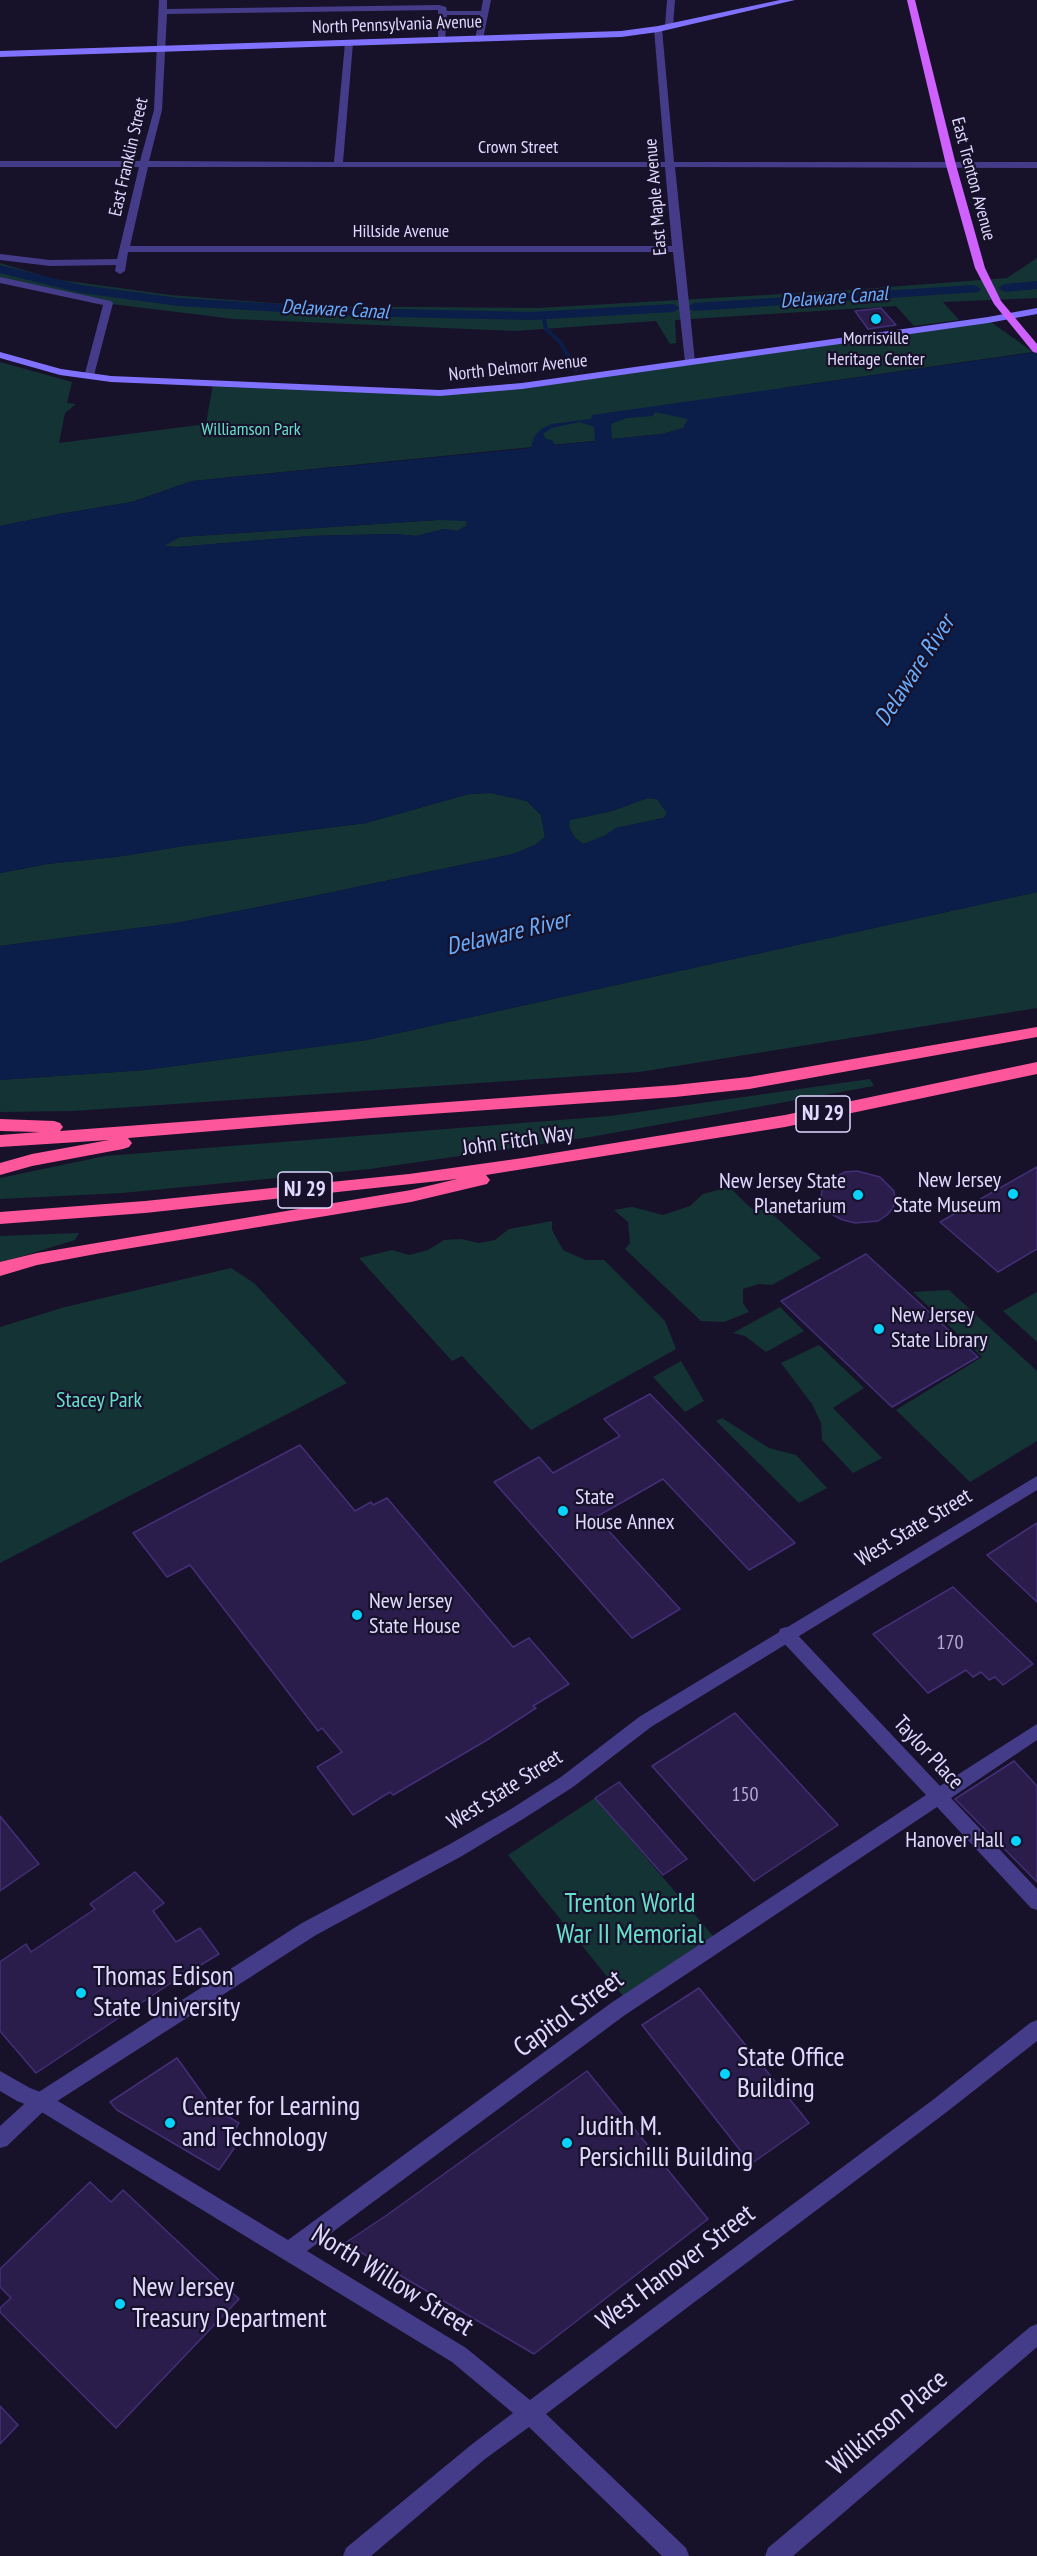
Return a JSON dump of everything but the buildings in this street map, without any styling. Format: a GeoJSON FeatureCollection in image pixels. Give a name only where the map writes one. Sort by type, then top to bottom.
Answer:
{"type":"FeatureCollection","features":[{"type":"Feature","properties":{"kind":"highway"},"geometry":{"type":"LineString","coordinates":[[955,1046],[1037,1019]]}},
{"type":"Feature","properties":{"kind":"highway","name":"John Fitch Way"},"geometry":{"type":"LineString","coordinates":[[0,1141],[553,1101],[749,1083],[1037,1032]]}},
{"type":"Feature","properties":{"kind":"highway","name":"John Fitch Way"},"geometry":{"type":"LineString","coordinates":[[0,1218],[145,1207],[409,1180],[608,1151],[819,1114],[1037,1068]]}},
{"type":"Feature","properties":{"kind":"highway"},"geometry":{"type":"LineString","coordinates":[[0,1169],[32,1160],[127,1142],[285,1120]]}},
{"type":"Feature","properties":{"kind":"highway"},"geometry":{"type":"LineString","coordinates":[[0,1125],[148,1131]]}},
{"type":"Feature","properties":{"kind":"highway"},"geometry":{"type":"LineString","coordinates":[[0,1269],[37,1259],[101,1247],[411,1196],[608,1151]]}},
{"type":"Feature","properties":{"kind":"main road","name":"North Pennsylvania Avenue"},"geometry":{"type":"LineString","coordinates":[[0,54],[606,35],[669,26],[791,0]]}},
{"type":"Feature","properties":{"kind":"main road","name":"East Trenton Avenue"},"geometry":{"type":"LineString","coordinates":[[911,0],[951,165],[983,276],[997,302],[1037,350]]}},
{"type":"Feature","properties":{"kind":"main road","name":"North Delmorr Avenue"},"geometry":{"type":"LineString","coordinates":[[0,355],[60,372],[132,381],[440,393],[504,388],[1009,316],[1037,310]]}},
{"type":"Feature","properties":{"kind":"street","name":"East Franklin Street"},"geometry":{"type":"LineString","coordinates":[[0,257],[121,267],[132,209],[161,94],[163,0]]}},
{"type":"Feature","properties":{"kind":"street"},"geometry":{"type":"LineString","coordinates":[[479,39],[487,0]]}},
{"type":"Feature","properties":{"kind":"street"},"geometry":{"type":"LineString","coordinates":[[669,26],[671,0]]}},
{"type":"Feature","properties":{"kind":"street"},"geometry":{"type":"LineString","coordinates":[[163,12],[439,7],[443,9],[441,40]]}},
{"type":"Feature","properties":{"kind":"street"},"geometry":{"type":"LineString","coordinates":[[443,13],[484,13]]}},
{"type":"Feature","properties":{"kind":"street","name":"East Maple Avenue"},"geometry":{"type":"LineString","coordinates":[[658,28],[677,249],[690,362]]}},
{"type":"Feature","properties":{"kind":"street"},"geometry":{"type":"LineString","coordinates":[[338,165],[349,43]]}},
{"type":"Feature","properties":{"kind":"street","name":"Crown Street"},"geometry":{"type":"LineString","coordinates":[[0,164],[1037,165]]}},
{"type":"Feature","properties":{"kind":"street","name":"Hillside Avenue"},"geometry":{"type":"LineString","coordinates":[[125,249],[677,249]]}},
{"type":"Feature","properties":{"kind":"street"},"geometry":{"type":"LineString","coordinates":[[0,280],[108,303],[89,377]]}},
{"type":"Feature","properties":{"kind":"street","name":"West State Street"},"geometry":{"type":"LineString","coordinates":[[0,2139],[41,2101],[309,1929],[456,1850],[517,1814],[567,1782],[645,1722],[1037,1482]]}},
{"type":"Feature","properties":{"kind":"street","name":"Taylor Place"},"geometry":{"type":"LineString","coordinates":[[786,1634],[1037,1902]]}},
{"type":"Feature","properties":{"kind":"street","name":"Capitol Street"},"geometry":{"type":"LineString","coordinates":[[290,2251],[618,2009],[937,1795],[1037,1731]]}},
{"type":"Feature","properties":{"kind":"street","name":"West Hanover Street"},"geometry":{"type":"LineString","coordinates":[[354,2556],[478,2452],[942,2106],[1037,2029]]}},
{"type":"Feature","properties":{"kind":"street","name":"North Willow Street"},"geometry":{"type":"LineString","coordinates":[[0,2080],[24,2095],[41,2101],[459,2355],[530,2413],[678,2556]]}},
{"type":"Feature","properties":{"kind":"street","name":"Wilkinson Place"},"geometry":{"type":"LineString","coordinates":[[776,2556],[1037,2334]]}},
{"type":"Feature","properties":{"kind":"green space"},"geometry":{"type":"Polygon","coordinates":[[[1037,258],[1037,298],[943,302],[959,320],[914,326],[896,306],[675,320],[676,343],[670,344],[656,321],[515,331],[234,319],[87,301],[0,281],[0,263],[54,279],[170,295],[309,306],[538,308],[836,291],[1007,278],[1037,258]]]}},
{"type":"Feature","properties":{"kind":"green space","name":"Williamson Park"},"geometry":{"type":"Polygon","coordinates":[[[988,320],[1033,352],[782,388],[751,405],[710,421],[662,434],[192,481],[132,502],[0,526],[0,362],[72,382],[67,403],[76,404],[65,413],[59,443],[206,424],[213,384],[423,392],[570,379],[988,320]]]}},
{"type":"Feature","properties":{"kind":"green space"},"geometry":{"type":"Polygon","coordinates":[[[467,520],[466,526],[457,531],[444,529],[416,536],[395,534],[310,536],[177,547],[162,546],[180,537],[467,520]]]}},
{"type":"Feature","properties":{"kind":"green space"},"geometry":{"type":"Polygon","coordinates":[[[491,793],[527,801],[541,815],[545,837],[535,845],[513,854],[309,897],[176,923],[0,946],[0,873],[47,864],[116,857],[366,823],[469,794],[491,793]]]}},
{"type":"Feature","properties":{"kind":"green space"},"geometry":{"type":"Polygon","coordinates":[[[647,798],[657,799],[667,813],[664,818],[616,828],[605,836],[583,844],[575,838],[569,827],[569,820],[612,811],[647,798]]]}},
{"type":"Feature","properties":{"kind":"green space"},"geometry":{"type":"Polygon","coordinates":[[[1037,892],[1037,1008],[639,1072],[73,1111],[0,1112],[0,1080],[145,1070],[367,1040],[1037,892]]]}},
{"type":"Feature","properties":{"kind":"green space"},"geometry":{"type":"Polygon","coordinates":[[[870,1079],[874,1086],[590,1137],[370,1169],[122,1193],[0,1199],[0,1178],[105,1156],[610,1116],[870,1079]]]}},
{"type":"Feature","properties":{"kind":"green space"},"geometry":{"type":"Polygon","coordinates":[[[729,1187],[752,1209],[769,1211],[821,1258],[772,1285],[759,1284],[743,1289],[743,1303],[749,1312],[724,1322],[701,1321],[625,1249],[630,1243],[628,1222],[614,1210],[632,1207],[663,1215],[690,1206],[703,1194],[729,1187]]]}},
{"type":"Feature","properties":{"kind":"green space"},"geometry":{"type":"Polygon","coordinates":[[[552,1221],[552,1230],[563,1250],[585,1260],[604,1260],[665,1321],[676,1349],[531,1430],[462,1356],[452,1361],[359,1258],[392,1250],[409,1255],[428,1250],[444,1240],[461,1239],[479,1243],[495,1240],[509,1229],[552,1221]]]}},
{"type":"Feature","properties":{"kind":"green space"},"geometry":{"type":"Polygon","coordinates":[[[79,1233],[75,1240],[0,1263],[0,1236],[79,1233]]]}},
{"type":"Feature","properties":{"kind":"green space","name":"Stacey Park"},"geometry":{"type":"Polygon","coordinates":[[[231,1268],[254,1283],[347,1383],[0,1563],[0,1327],[65,1307],[231,1268]]]}},
{"type":"Feature","properties":{"kind":"green space"},"geometry":{"type":"Polygon","coordinates":[[[949,1290],[1037,1371],[1037,1441],[970,1482],[896,1410],[982,1357],[913,1292],[949,1290]]]}},
{"type":"Feature","properties":{"kind":"green space"},"geometry":{"type":"Polygon","coordinates":[[[1037,1292],[1037,1342],[1003,1311],[1037,1292]]]}},
{"type":"Feature","properties":{"kind":"green space"},"geometry":{"type":"Polygon","coordinates":[[[780,1307],[804,1331],[766,1352],[745,1336],[733,1333],[780,1307]]]}},
{"type":"Feature","properties":{"kind":"green space"},"geometry":{"type":"Polygon","coordinates":[[[819,1345],[864,1388],[833,1408],[882,1458],[853,1473],[822,1440],[821,1423],[812,1404],[781,1363],[819,1345]]]}},
{"type":"Feature","properties":{"kind":"green space"},"geometry":{"type":"Polygon","coordinates":[[[681,1361],[704,1401],[685,1412],[653,1377],[681,1361]]]}},
{"type":"Feature","properties":{"kind":"green space"},"geometry":{"type":"Polygon","coordinates":[[[722,1418],[769,1448],[796,1455],[827,1488],[799,1503],[716,1421],[722,1418]]]}},
{"type":"Feature","properties":{"kind":"green space","name":"Trenton World War II Memorial"},"geometry":{"type":"Polygon","coordinates":[[[595,1798],[713,1936],[623,1996],[508,1855],[595,1798]]]}},
{"type":"Feature","properties":{"kind":"water","name":"Delaware River"},"geometry":{"type":"Polygon","coordinates":[[[1037,352],[1037,892],[367,1040],[145,1070],[0,1080],[0,946],[176,923],[309,897],[513,854],[535,845],[545,837],[541,815],[527,801],[491,793],[469,794],[366,823],[116,857],[47,864],[0,873],[0,526],[132,502],[192,481],[531,448],[534,437],[541,429],[552,424],[591,419],[592,415],[1037,352]],[[655,412],[653,416],[627,418],[611,424],[612,439],[662,434],[683,428],[688,419],[655,412]],[[580,422],[552,428],[543,434],[555,445],[595,441],[594,427],[580,422]],[[438,520],[180,537],[164,546],[177,547],[310,536],[395,534],[416,536],[444,529],[457,531],[466,526],[467,521],[438,520]],[[648,798],[612,811],[570,820],[569,827],[575,838],[583,844],[604,836],[616,828],[664,818],[667,813],[657,799],[648,798]]]}},
{"type":"Feature","properties":{"kind":"waterway","name":"Delaware Canal"},"geometry":{"type":"LineString","coordinates":[[0,269],[81,289],[179,302],[350,312],[531,316],[673,308]]}},
{"type":"Feature","properties":{"kind":"waterway","name":"Delaware Canal"},"geometry":{"type":"LineString","coordinates":[[1005,288],[1037,285]]}},
{"type":"Feature","properties":{"kind":"waterway","name":"Delaware Canal"},"geometry":{"type":"LineString","coordinates":[[694,307],[974,289]]}},
{"type":"Feature","properties":{"kind":"waterway"},"geometry":{"type":"LineString","coordinates":[[543,315],[546,329],[560,342],[576,370]]}},
{"type":"Feature","properties":{"kind":"place","name":"Morrisville Heritage Center"},"geometry":{"type":"Point","coordinates":[876,319]}},
{"type":"Feature","properties":{"kind":"place","name":"New Jersey State Museum"},"geometry":{"type":"Point","coordinates":[1013,1194]}},
{"type":"Feature","properties":{"kind":"place","name":"New Jersey State Planetarium"},"geometry":{"type":"Point","coordinates":[858,1195]}},
{"type":"Feature","properties":{"kind":"place","name":"New Jersey State Library"},"geometry":{"type":"Point","coordinates":[879,1329]}},
{"type":"Feature","properties":{"kind":"place","name":"State House Annex"},"geometry":{"type":"Point","coordinates":[563,1511]}},
{"type":"Feature","properties":{"kind":"place","name":"New Jersey State House"},"geometry":{"type":"Point","coordinates":[357,1615]}},
{"type":"Feature","properties":{"kind":"place","name":"Hanover Hall"},"geometry":{"type":"Point","coordinates":[1016,1841]}},
{"type":"Feature","properties":{"kind":"place","name":"Thomas Edison State University"},"geometry":{"type":"Point","coordinates":[81,1993]}},
{"type":"Feature","properties":{"kind":"place","name":"State Office Building"},"geometry":{"type":"Point","coordinates":[725,2074]}},
{"type":"Feature","properties":{"kind":"place","name":"Center for Learning and Technology"},"geometry":{"type":"Point","coordinates":[170,2123]}},
{"type":"Feature","properties":{"kind":"place","name":"Judith M. Persichilli Building"},"geometry":{"type":"Point","coordinates":[567,2143]}},
{"type":"Feature","properties":{"kind":"place","name":"New Jersey Treasury Department"},"geometry":{"type":"Point","coordinates":[120,2304]}}]}
